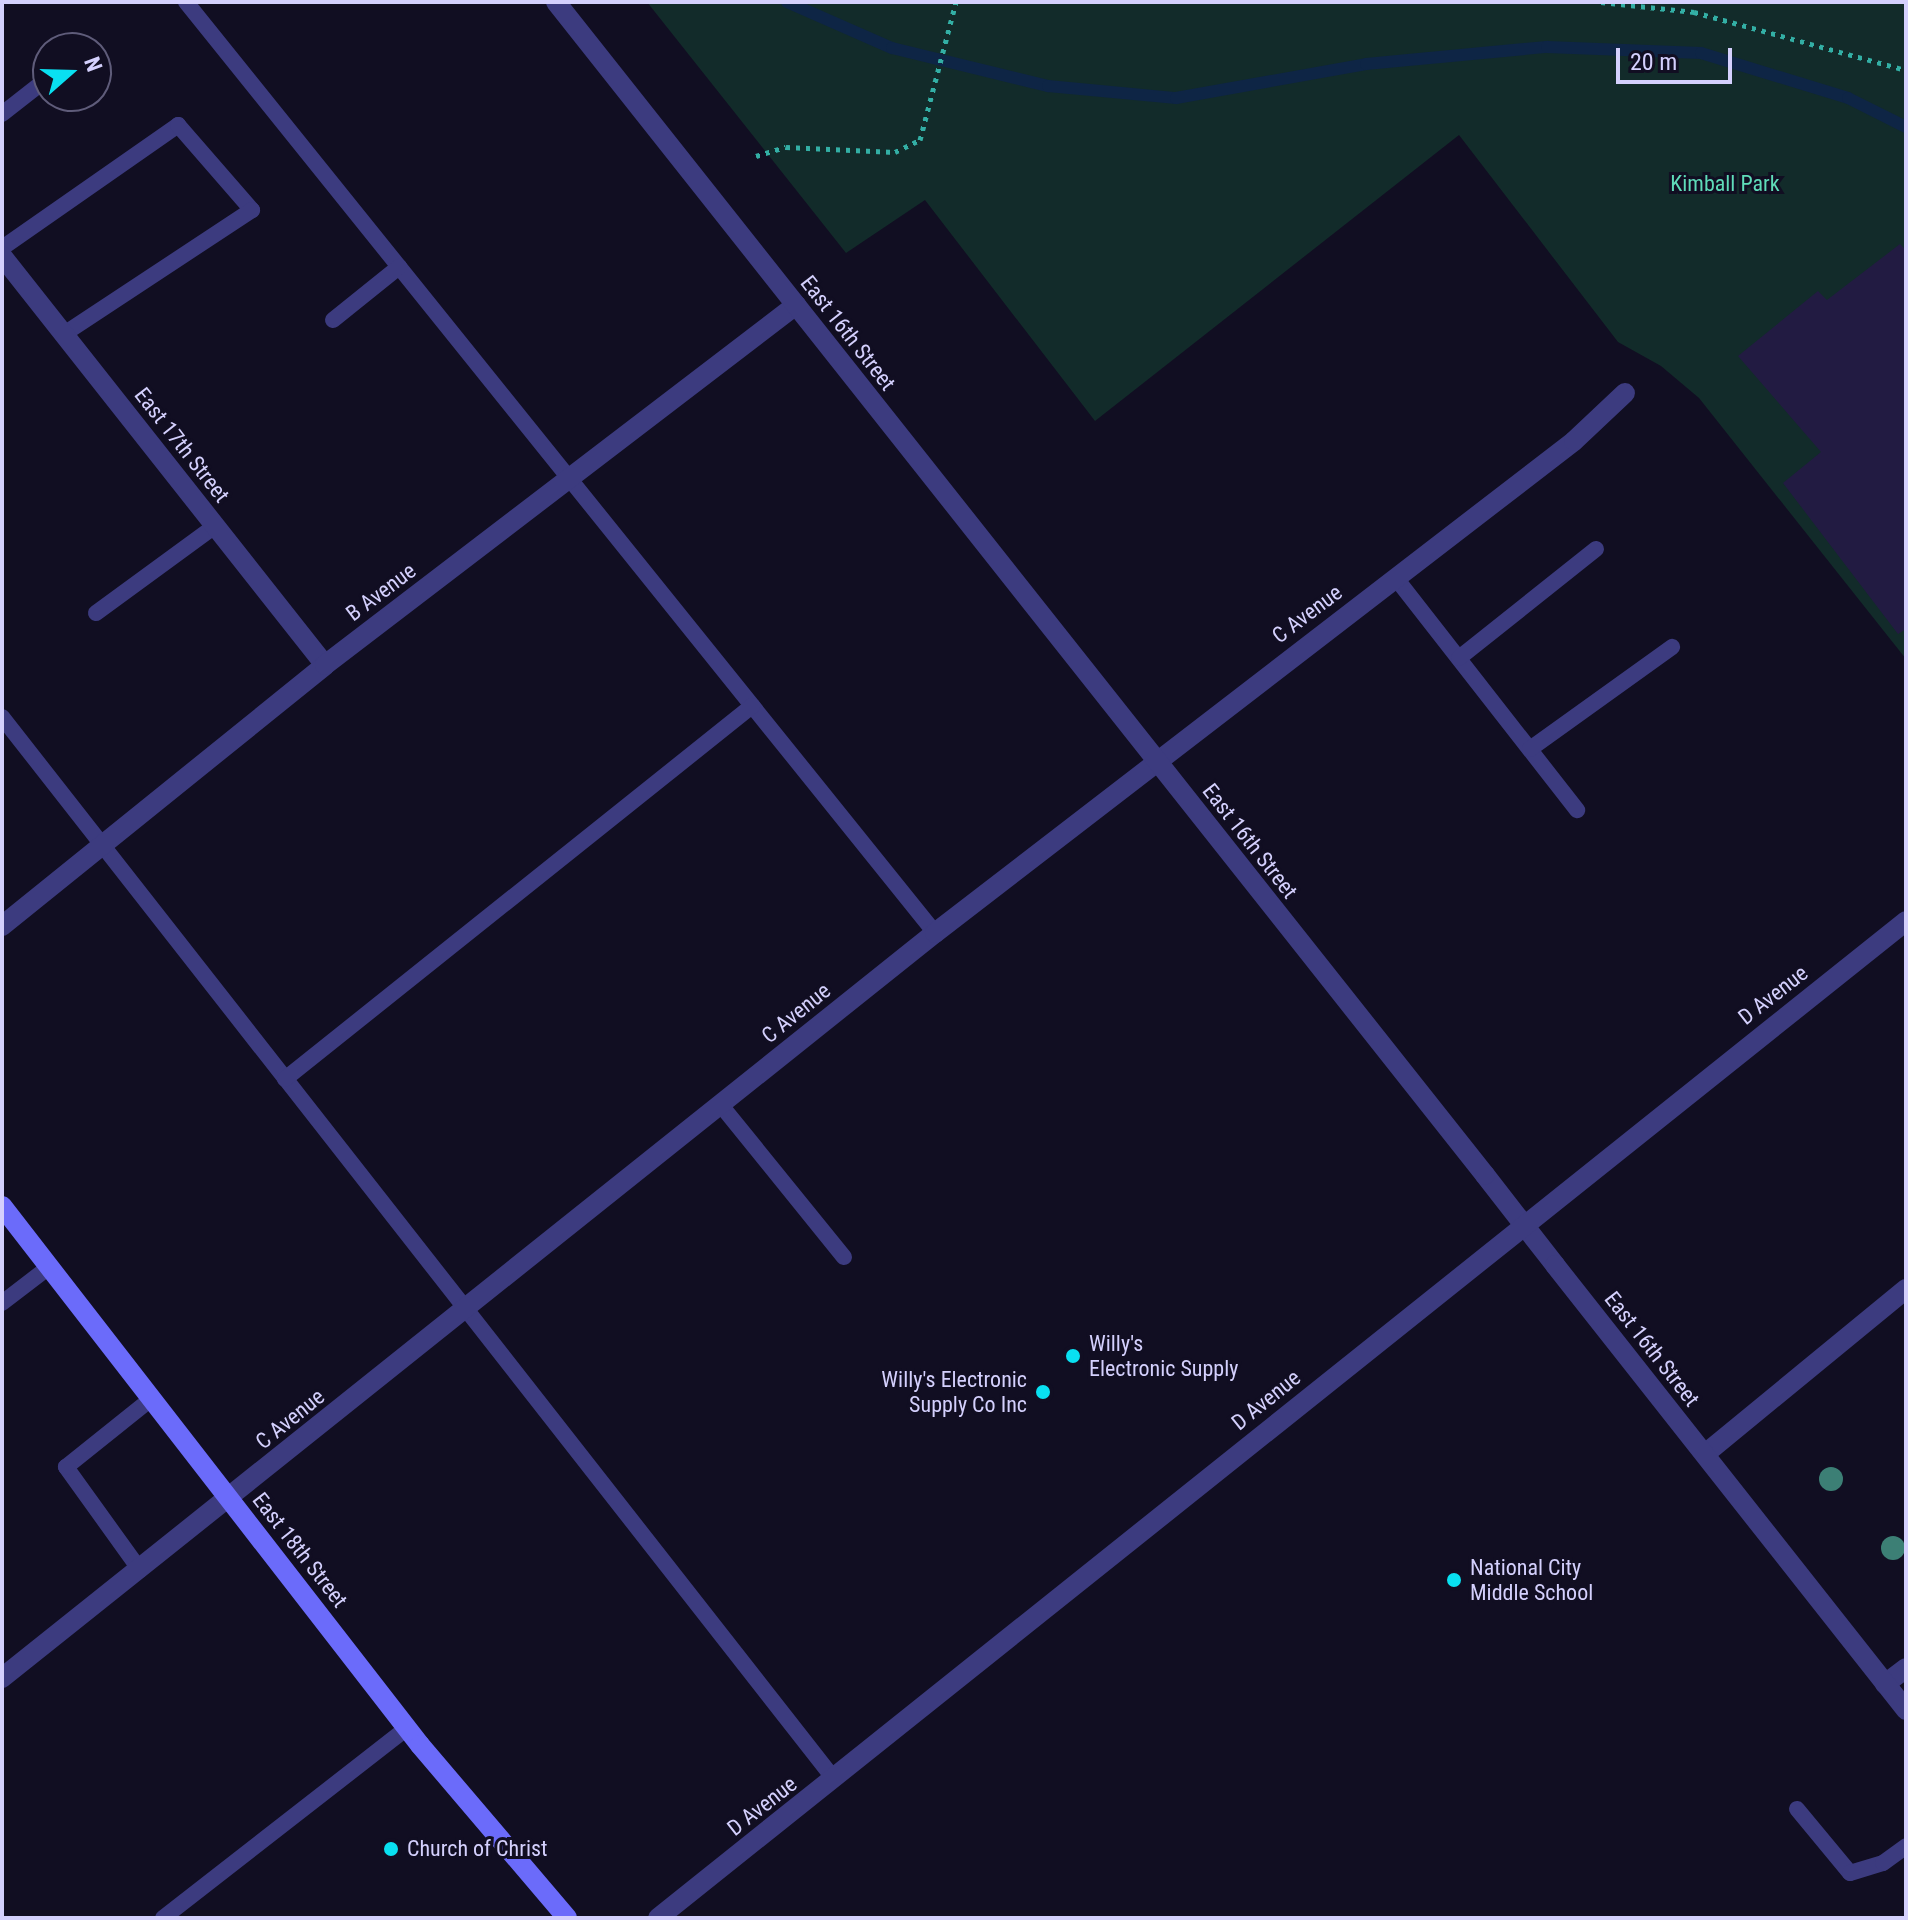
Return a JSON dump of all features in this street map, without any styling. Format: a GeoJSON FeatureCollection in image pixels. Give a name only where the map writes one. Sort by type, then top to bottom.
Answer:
{"type":"FeatureCollection","features":[{"type":"Feature","properties":{"kind":"main road","name":"East 18th Street"},"geometry":{"type":"LineString","coordinates":[[2,1206],[407,1728],[567,1918]]}},
{"type":"Feature","properties":{"kind":"street","name":"East 16th Street"},"geometry":{"type":"LineString","coordinates":[[556,2],[1906,1710]]}},
{"type":"Feature","properties":{"kind":"street","name":"East 17th Street"},"geometry":{"type":"LineString","coordinates":[[2,256],[325,665]]}},
{"type":"Feature","properties":{"kind":"street","name":"B Avenue"},"geometry":{"type":"LineString","coordinates":[[2,926],[105,846],[325,665],[796,305]]}},
{"type":"Feature","properties":{"kind":"street","name":"C Avenue"},"geometry":{"type":"LineString","coordinates":[[2,1678],[935,933],[1574,441],[1625,393]]}},
{"type":"Feature","properties":{"kind":"street","name":"D Avenue"},"geometry":{"type":"LineString","coordinates":[[658,1918],[1522,1223],[1906,921]]}},
{"type":"Feature","properties":{"kind":"street"},"geometry":{"type":"LineString","coordinates":[[1705,1454],[1906,1289]]}},
{"type":"Feature","properties":{"kind":"street"},"geometry":{"type":"LineString","coordinates":[[1885,1684],[1906,1668]]}},
{"type":"Feature","properties":{"kind":"lane"},"geometry":{"type":"LineString","coordinates":[[186,2],[935,933]]}},
{"type":"Feature","properties":{"kind":"lane"},"geometry":{"type":"LineString","coordinates":[[2,114],[32,91]]}},
{"type":"Feature","properties":{"kind":"lane"},"geometry":{"type":"LineString","coordinates":[[2,248],[178,125],[252,210],[64,334]]}},
{"type":"Feature","properties":{"kind":"lane"},"geometry":{"type":"LineString","coordinates":[[333,320],[399,267]]}},
{"type":"Feature","properties":{"kind":"lane"},"geometry":{"type":"LineString","coordinates":[[96,613],[215,526]]}},
{"type":"Feature","properties":{"kind":"lane"},"geometry":{"type":"LineString","coordinates":[[1459,658],[1596,549]]}},
{"type":"Feature","properties":{"kind":"lane"},"geometry":{"type":"LineString","coordinates":[[1395,577],[1577,810]]}},
{"type":"Feature","properties":{"kind":"lane"},"geometry":{"type":"LineString","coordinates":[[1530,749],[1672,647]]}},
{"type":"Feature","properties":{"kind":"lane"},"geometry":{"type":"LineString","coordinates":[[285,1079],[752,706]]}},
{"type":"Feature","properties":{"kind":"lane"},"geometry":{"type":"LineString","coordinates":[[2,717],[834,1779]]}},
{"type":"Feature","properties":{"kind":"lane"},"geometry":{"type":"LineString","coordinates":[[720,1104],[844,1257]]}},
{"type":"Feature","properties":{"kind":"lane"},"geometry":{"type":"LineString","coordinates":[[2,1303],[49,1267]]}},
{"type":"Feature","properties":{"kind":"lane"},"geometry":{"type":"LineString","coordinates":[[140,1570],[66,1467],[152,1398]]}},
{"type":"Feature","properties":{"kind":"lane"},"geometry":{"type":"LineString","coordinates":[[163,1918],[407,1728]]}},
{"type":"Feature","properties":{"kind":"lane"},"geometry":{"type":"LineString","coordinates":[[1797,1809],[1850,1873],[1883,1863],[1906,1846]]}},
{"type":"Feature","properties":{"kind":"path"},"geometry":{"type":"LineString","coordinates":[[756,156],[786,147],[895,152],[920,140],[956,2]]}},
{"type":"Feature","properties":{"kind":"path"},"geometry":{"type":"LineString","coordinates":[[1601,2],[1694,12],[1906,70]]}},
{"type":"Feature","properties":{"kind":"green space","name":"Kimball Park"},"geometry":{"type":"Polygon","coordinates":[[[647,2],[1906,2],[1906,659],[1699,398],[1661,366],[1618,342],[1459,135],[1095,421],[925,200],[846,253],[647,2]]]}},
{"type":"Feature","properties":{"kind":"building"},"geometry":{"type":"Polygon","coordinates":[[[1900,244],[1906,250],[1906,629],[1898,634],[1783,483],[1821,452],[1738,356],[1818,291],[1827,300],[1900,244]]]}},
{"type":"Feature","properties":{"kind":"waterway"},"geometry":{"type":"LineString","coordinates":[[787,2],[892,48],[1048,86],[1176,98],[1366,64],[1547,47],[1701,53],[1848,98],[1906,127]]}},
{"type":"Feature","properties":{"kind":"place","name":"Willy's Electronic Supply"},"geometry":{"type":"Point","coordinates":[1073,1356]}},
{"type":"Feature","properties":{"kind":"place","name":"Willy's Electronic Supply Co Inc"},"geometry":{"type":"Point","coordinates":[1043,1392]}},
{"type":"Feature","properties":{"kind":"place","name":"National City Middle School"},"geometry":{"type":"Point","coordinates":[1454,1580]}},
{"type":"Feature","properties":{"kind":"place","name":"Church of Christ"},"geometry":{"type":"Point","coordinates":[391,1849]}}]}
